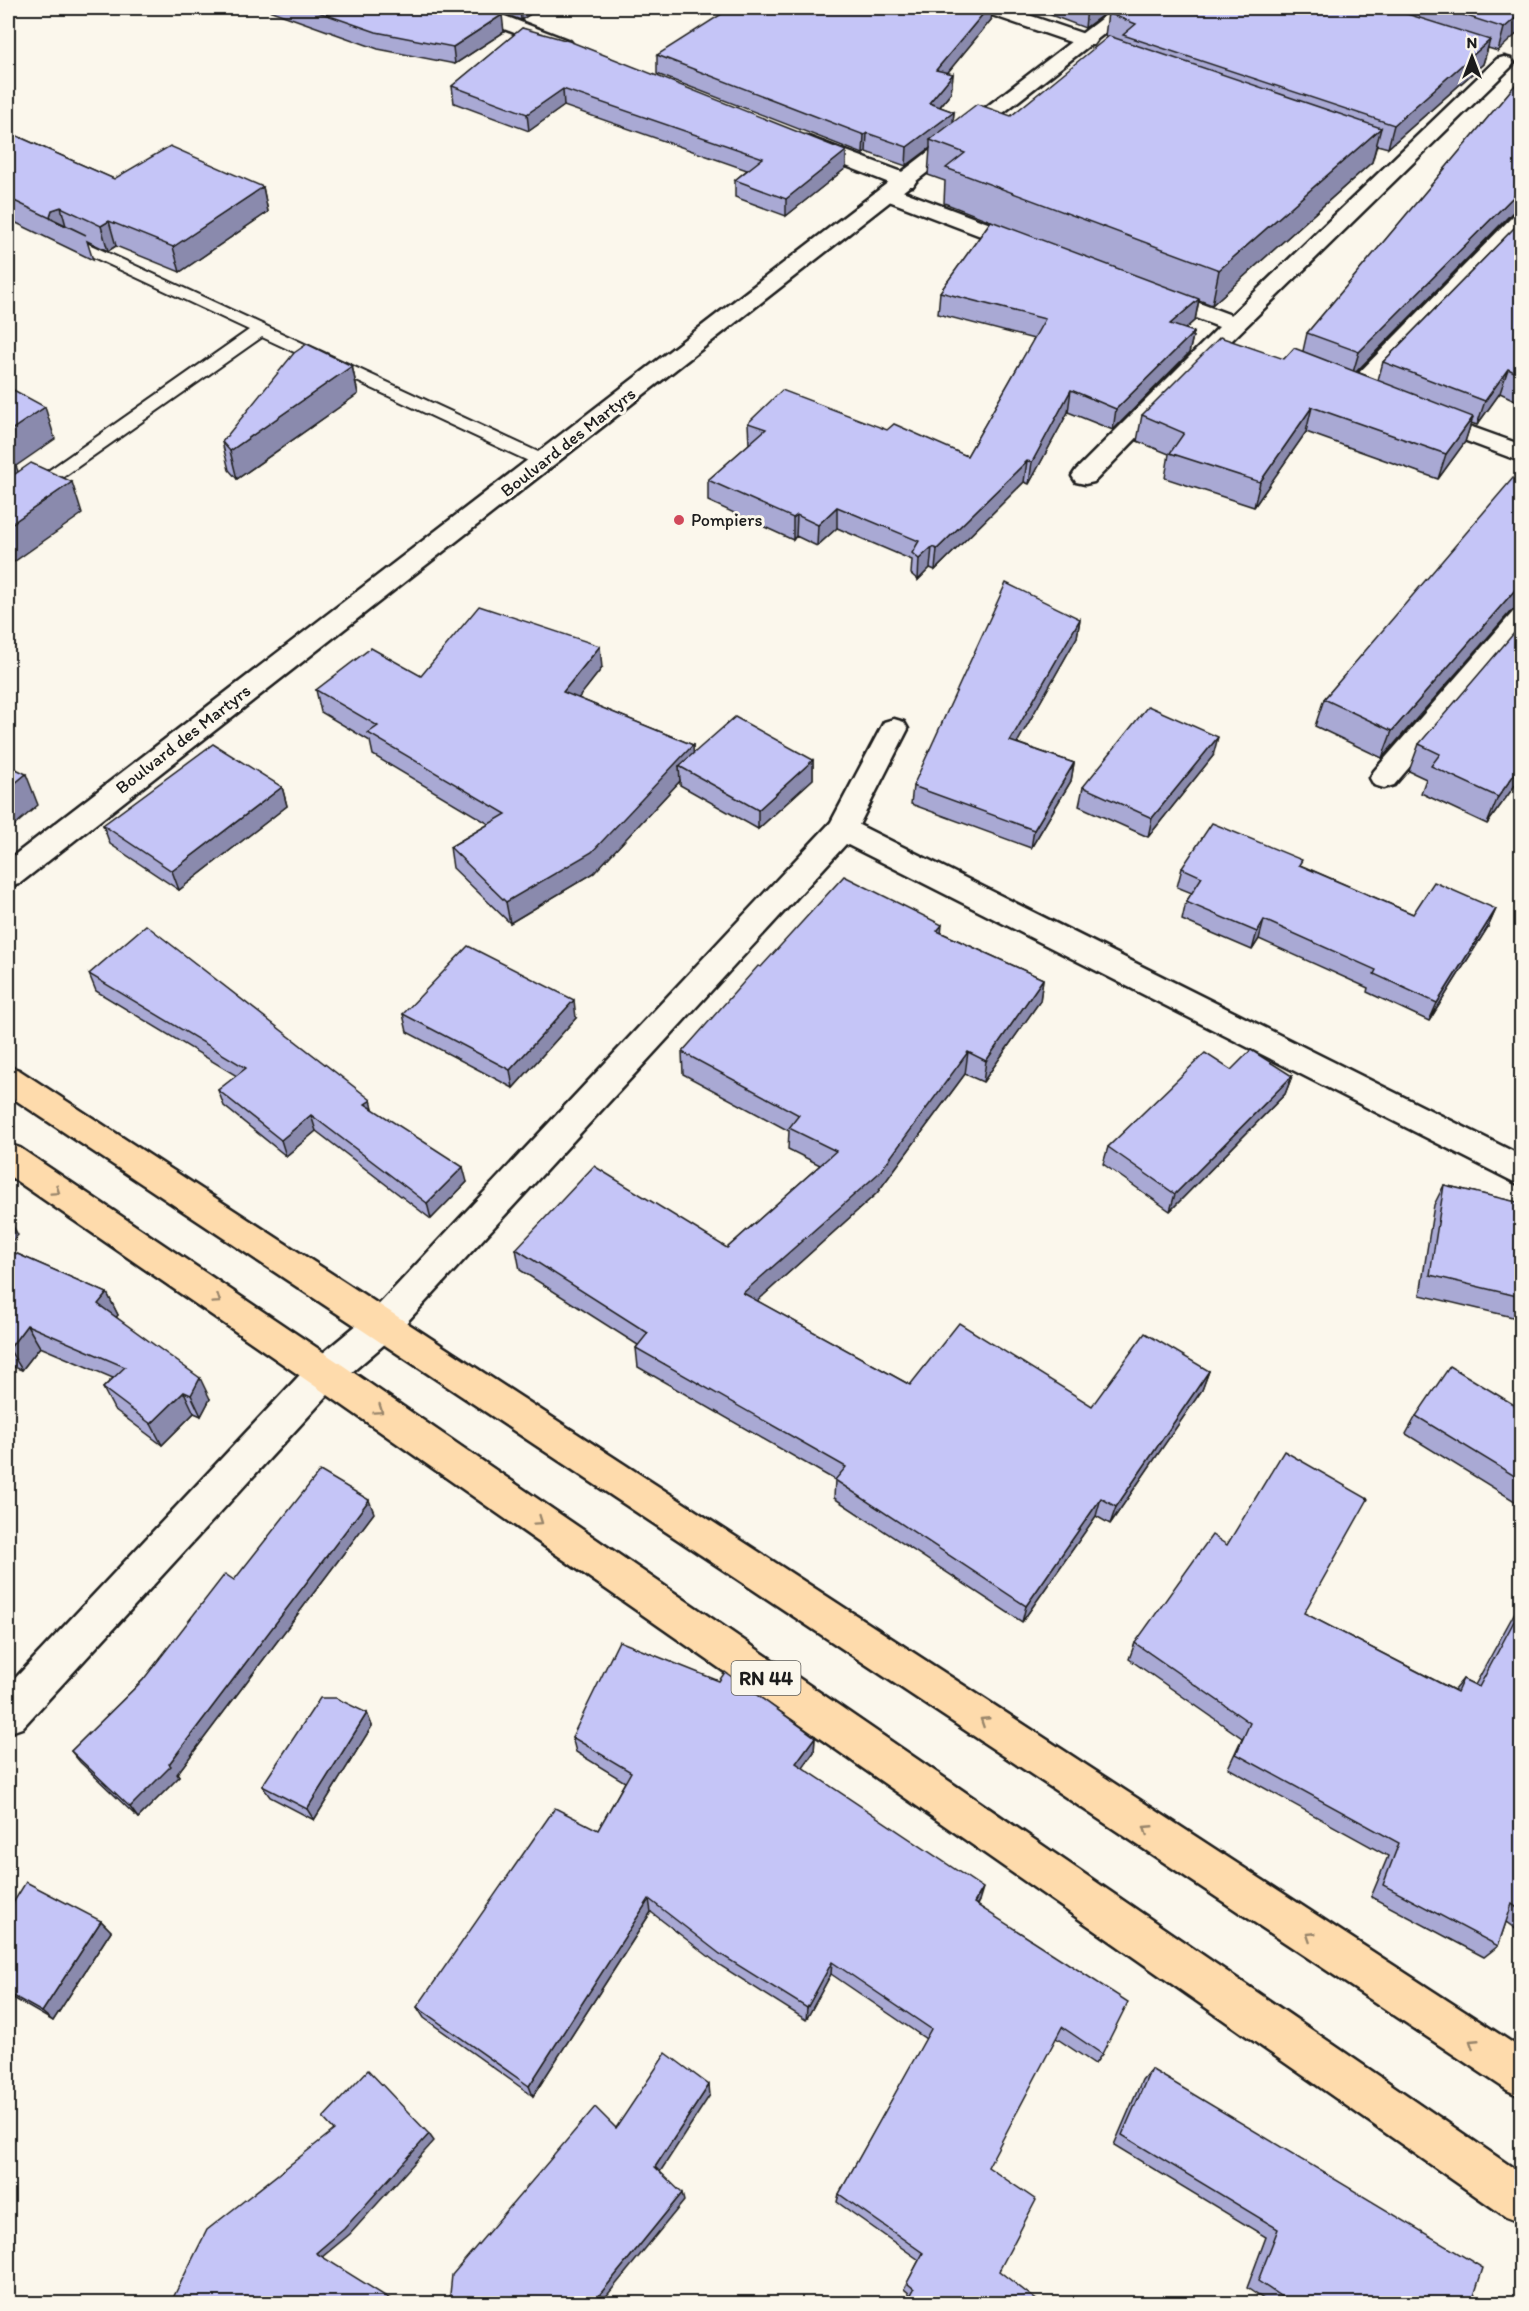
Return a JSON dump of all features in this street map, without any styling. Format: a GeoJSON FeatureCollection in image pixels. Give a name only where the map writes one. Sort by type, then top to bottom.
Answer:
{"type":"FeatureCollection","features":[{"type":"Feature","properties":{"kind":"main road"},"geometry":{"type":"LineString","coordinates":[[8,1079],[1521,2075]]}},
{"type":"Feature","properties":{"kind":"main road","name":"RN 44"},"geometry":{"type":"LineString","coordinates":[[8,1158],[325,1373],[1521,2201]]}},
{"type":"Feature","properties":{"kind":"street"},"geometry":{"type":"LineString","coordinates":[[467,8],[587,55]]}},
{"type":"Feature","properties":{"kind":"street"},"geometry":{"type":"LineString","coordinates":[[990,8],[1085,50]]}},
{"type":"Feature","properties":{"kind":"street","name":"Boulvard des Martyrs"},"geometry":{"type":"LineString","coordinates":[[8,876],[897,187],[1085,50],[1127,8]]}},
{"type":"Feature","properties":{"kind":"street"},"geometry":{"type":"LineString","coordinates":[[1482,56],[1513,66]]}},
{"type":"Feature","properties":{"kind":"street"},"geometry":{"type":"LineString","coordinates":[[1085,476],[1233,336],[1402,163],[1513,66]]}},
{"type":"Feature","properties":{"kind":"street"},"geometry":{"type":"LineString","coordinates":[[784,133],[897,187],[1045,252]]}},
{"type":"Feature","properties":{"kind":"street"},"geometry":{"type":"LineString","coordinates":[[1379,155],[1402,163]]}},
{"type":"Feature","properties":{"kind":"street"},"geometry":{"type":"LineString","coordinates":[[1521,220],[1368,394],[1521,454]]}},
{"type":"Feature","properties":{"kind":"street"},"geometry":{"type":"LineString","coordinates":[[1134,286],[1233,336]]}},
{"type":"Feature","properties":{"kind":"street"},"geometry":{"type":"LineString","coordinates":[[1384,778],[1521,618]]}},
{"type":"Feature","properties":{"kind":"street"},"geometry":{"type":"LineString","coordinates":[[8,1714],[325,1373],[382,1325],[842,828],[894,729]]}},
{"type":"Feature","properties":{"kind":"street"},"geometry":{"type":"LineString","coordinates":[[842,828],[1521,1172]]}},
{"type":"Feature","properties":{"kind":"lane"},"geometry":{"type":"LineString","coordinates":[[67,238],[543,461]]}},
{"type":"Feature","properties":{"kind":"lane"},"geometry":{"type":"LineString","coordinates":[[8,507],[262,329]]}},
{"type":"Feature","properties":{"kind":"building"},"geometry":{"type":"Polygon","coordinates":[[[307,8],[483,8],[502,15],[453,47],[376,32],[307,8]]]}},
{"type":"Feature","properties":{"kind":"building"},"geometry":{"type":"Polygon","coordinates":[[[731,8],[988,8],[936,70],[953,74],[929,103],[954,112],[907,147],[867,133],[864,135],[657,55],[731,8]]]}},
{"type":"Feature","properties":{"kind":"building"},"geometry":{"type":"Polygon","coordinates":[[[1115,8],[1388,8],[1490,40],[1394,125],[1123,35],[1136,24],[1108,13],[1115,8]]]}},
{"type":"Feature","properties":{"kind":"building"},"geometry":{"type":"Polygon","coordinates":[[[1442,8],[1521,8],[1521,13],[1504,28],[1442,8]]]}},
{"type":"Feature","properties":{"kind":"building"},"geometry":{"type":"Polygon","coordinates":[[[522,28],[569,41],[846,151],[786,199],[735,180],[763,158],[563,89],[527,114],[452,86],[522,28]]]}},
{"type":"Feature","properties":{"kind":"building"},"geometry":{"type":"Polygon","coordinates":[[[1109,36],[1381,128],[1219,270],[946,168],[965,153],[930,140],[977,104],[1011,116],[1109,36]]]}},
{"type":"Feature","properties":{"kind":"building"},"geometry":{"type":"Polygon","coordinates":[[[1521,78],[1521,189],[1359,352],[1307,333],[1521,78]]]}},
{"type":"Feature","properties":{"kind":"building"},"geometry":{"type":"Polygon","coordinates":[[[8,132],[114,179],[170,146],[263,187],[173,247],[109,221],[101,226],[61,207],[52,210],[50,216],[53,219],[86,235],[8,198],[8,132]]]}},
{"type":"Feature","properties":{"kind":"building"},"geometry":{"type":"Polygon","coordinates":[[[991,221],[1199,299],[1170,324],[1194,332],[1116,409],[1071,390],[1032,462],[1027,461],[937,549],[932,547],[919,559],[912,553],[919,541],[837,507],[818,525],[797,515],[793,518],[708,480],[766,429],[748,423],[782,390],[887,430],[894,424],[967,456],[1045,319],[940,292],[991,221]]]}},
{"type":"Feature","properties":{"kind":"building"},"geometry":{"type":"Polygon","coordinates":[[[1521,221],[1521,375],[1508,369],[1485,401],[1383,362],[1521,221]]]}},
{"type":"Feature","properties":{"kind":"building"},"geometry":{"type":"Polygon","coordinates":[[[1220,337],[1284,359],[1294,348],[1473,417],[1446,454],[1312,407],[1260,482],[1170,453],[1184,433],[1142,415],[1220,337]]]}},
{"type":"Feature","properties":{"kind":"building"},"geometry":{"type":"Polygon","coordinates":[[[307,344],[352,366],[230,451],[222,442],[294,353],[307,344]]]}},
{"type":"Feature","properties":{"kind":"building"},"geometry":{"type":"Polygon","coordinates":[[[8,387],[45,407],[8,432],[8,387]]]}},
{"type":"Feature","properties":{"kind":"building"},"geometry":{"type":"Polygon","coordinates":[[[31,463],[72,482],[8,526],[8,479],[31,463]]]}},
{"type":"Feature","properties":{"kind":"building"},"geometry":{"type":"Polygon","coordinates":[[[1519,471],[1521,473],[1521,583],[1392,731],[1324,699],[1519,471]]]}},
{"type":"Feature","properties":{"kind":"building"},"geometry":{"type":"Polygon","coordinates":[[[1006,583],[1080,619],[1010,741],[1074,763],[1034,830],[913,786],[1006,583]]]}},
{"type":"Feature","properties":{"kind":"building"},"geometry":{"type":"Polygon","coordinates":[[[479,606],[600,646],[563,692],[693,745],[592,852],[506,902],[450,847],[506,814],[368,733],[378,726],[316,690],[371,648],[421,676],[479,606]]]}},
{"type":"Feature","properties":{"kind":"building"},"geometry":{"type":"Polygon","coordinates":[[[1521,625],[1521,765],[1498,797],[1431,766],[1440,754],[1419,744],[1521,625]]]}},
{"type":"Feature","properties":{"kind":"building"},"geometry":{"type":"Polygon","coordinates":[[[1148,706],[1218,737],[1152,818],[1083,787],[1148,706]]]}},
{"type":"Feature","properties":{"kind":"building"},"geometry":{"type":"Polygon","coordinates":[[[735,717],[813,760],[758,810],[679,766],[735,717]]]}},
{"type":"Feature","properties":{"kind":"building"},"geometry":{"type":"Polygon","coordinates":[[[213,744],[282,787],[172,871],[103,825],[213,744]]]}},
{"type":"Feature","properties":{"kind":"building"},"geometry":{"type":"Polygon","coordinates":[[[8,765],[26,774],[8,789],[8,765]]]}},
{"type":"Feature","properties":{"kind":"building"},"geometry":{"type":"Polygon","coordinates":[[[1212,823],[1302,860],[1299,865],[1413,914],[1434,882],[1496,909],[1437,1003],[1374,974],[1376,970],[1264,920],[1257,932],[1186,902],[1202,877],[1182,868],[1212,823]]]}},
{"type":"Feature","properties":{"kind":"building"},"geometry":{"type":"Polygon","coordinates":[[[844,876],[942,925],[937,931],[1043,979],[986,1061],[968,1052],[879,1173],[743,1293],[910,1385],[959,1323],[1092,1406],[1145,1333],[1209,1371],[1116,1507],[1101,1498],[1026,1606],[835,1480],[846,1467],[636,1348],[648,1333],[516,1249],[594,1166],[727,1248],[836,1151],[789,1128],[799,1115],[682,1052],[758,966],[761,967],[844,876]]]}},
{"type":"Feature","properties":{"kind":"building"},"geometry":{"type":"Polygon","coordinates":[[[146,925],[371,1100],[365,1104],[463,1167],[427,1203],[311,1115],[281,1140],[218,1090],[246,1068],[89,974],[146,925]]]}},
{"type":"Feature","properties":{"kind":"building"},"geometry":{"type":"Polygon","coordinates":[[[468,946],[574,1000],[510,1070],[403,1014],[468,946]]]}},
{"type":"Feature","properties":{"kind":"building"},"geometry":{"type":"Polygon","coordinates":[[[1251,1050],[1292,1076],[1175,1194],[1108,1147],[1205,1053],[1231,1070],[1251,1050]]]}},
{"type":"Feature","properties":{"kind":"building"},"geometry":{"type":"Polygon","coordinates":[[[1444,1185],[1521,1203],[1521,1297],[1430,1275],[1444,1185]]]}},
{"type":"Feature","properties":{"kind":"building"},"geometry":{"type":"Polygon","coordinates":[[[8,1250],[107,1293],[98,1304],[200,1378],[191,1395],[184,1392],[151,1424],[103,1388],[125,1367],[27,1325],[9,1349],[8,1250]]]}},
{"type":"Feature","properties":{"kind":"building"},"geometry":{"type":"Polygon","coordinates":[[[1450,1366],[1521,1409],[1521,1480],[1416,1416],[1450,1366]]]}},
{"type":"Feature","properties":{"kind":"building"},"geometry":{"type":"Polygon","coordinates":[[[1284,1451],[1368,1499],[1304,1613],[1457,1692],[1463,1679],[1479,1687],[1521,1608],[1521,1911],[1512,1904],[1498,1946],[1383,1885],[1399,1843],[1236,1754],[1250,1723],[1135,1643],[1212,1535],[1227,1545],[1284,1451]]]}},
{"type":"Feature","properties":{"kind":"building"},"geometry":{"type":"Polygon","coordinates":[[[320,1471],[369,1500],[169,1764],[171,1766],[130,1807],[71,1751],[143,1680],[225,1574],[234,1580],[320,1471]]]}},
{"type":"Feature","properties":{"kind":"building"},"geometry":{"type":"Polygon","coordinates":[[[619,1641],[719,1681],[725,1672],[815,1737],[796,1763],[983,1888],[974,1903],[1128,2002],[1102,2054],[1062,2027],[988,2167],[1036,2200],[999,2271],[1039,2302],[1038,2304],[906,2304],[914,2289],[907,2283],[923,2253],[839,2194],[931,2029],[832,1962],[807,2008],[720,1954],[649,1899],[529,2086],[417,2007],[555,1808],[598,1830],[631,1772],[572,1737],[619,1641]]]}},
{"type":"Feature","properties":{"kind":"building"},"geometry":{"type":"Polygon","coordinates":[[[320,1698],[336,1698],[367,1713],[307,1809],[262,1786],[320,1698]]]}},
{"type":"Feature","properties":{"kind":"building"},"geometry":{"type":"Polygon","coordinates":[[[26,1882],[101,1921],[42,2012],[8,1993],[8,1911],[26,1882]]]}},
{"type":"Feature","properties":{"kind":"building"},"geometry":{"type":"Polygon","coordinates":[[[666,2053],[709,2085],[655,2167],[682,2193],[592,2304],[449,2304],[452,2275],[595,2107],[616,2128],[666,2053]]]}},
{"type":"Feature","properties":{"kind":"building"},"geometry":{"type":"Polygon","coordinates":[[[1151,2069],[1483,2268],[1472,2302],[1474,2304],[1292,2304],[1258,2281],[1278,2229],[1122,2135],[1151,2069]]]}},
{"type":"Feature","properties":{"kind":"building"},"geometry":{"type":"Polygon","coordinates":[[[368,2070],[429,2134],[344,2229],[316,2253],[398,2304],[170,2304],[207,2230],[334,2130],[323,2118],[368,2070]]]}},
{"type":"Feature","properties":{"kind":"place","name":"Pompiers"},"geometry":{"type":"Point","coordinates":[679,520]}}]}
